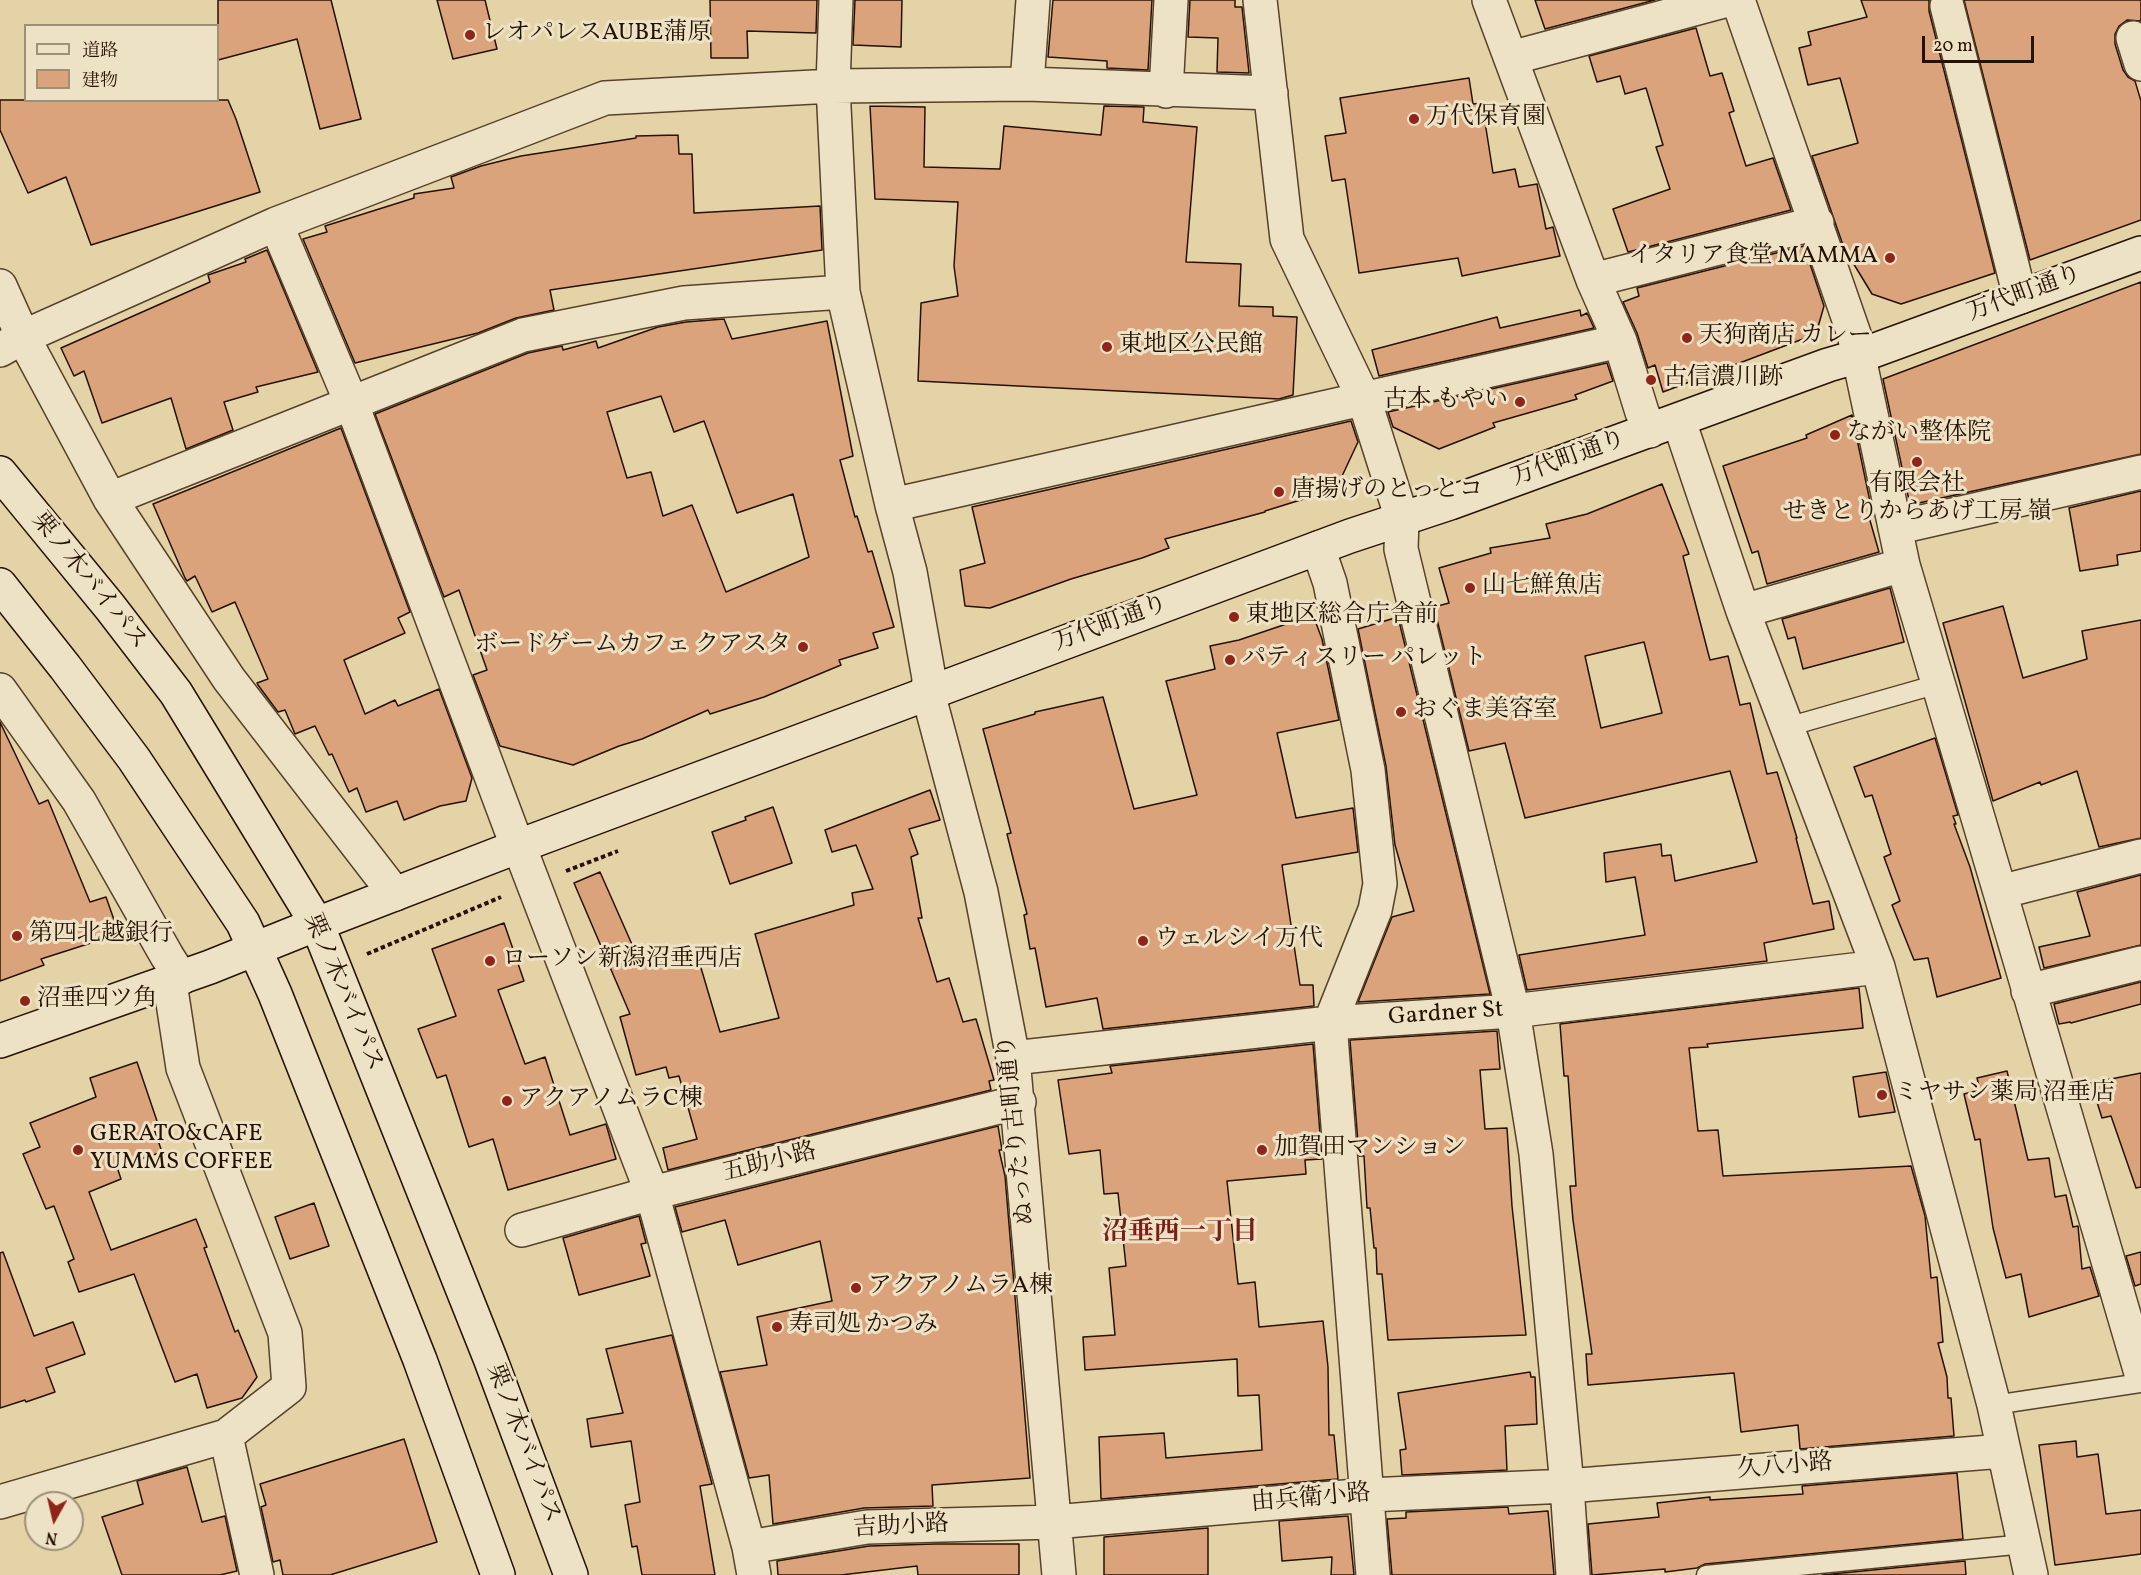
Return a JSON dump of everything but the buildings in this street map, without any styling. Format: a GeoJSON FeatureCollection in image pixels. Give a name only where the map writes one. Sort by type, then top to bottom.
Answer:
{"type":"FeatureCollection","features":[{"type":"Feature","properties":{"kind":"street","name":"ぬったり古町通り"},"geometry":{"type":"LineString","coordinates":[[836,0],[833,86],[843,292],[892,506],[910,572],[929,678],[928,693],[981,892],[1013,1058],[1019,1102],[1059,1575]]}},
{"type":"Feature","properties":{"kind":"street"},"geometry":{"type":"LineString","coordinates":[[1027,84],[1033,0]]}},
{"type":"Feature","properties":{"kind":"street"},"geometry":{"type":"LineString","coordinates":[[1166,91],[1171,0]]}},
{"type":"Feature","properties":{"kind":"street"},"geometry":{"type":"LineString","coordinates":[[1260,0],[1287,239],[1364,399],[1402,520],[1401,549],[1513,1011],[1536,1154],[1567,1486],[1573,1575]]}},
{"type":"Feature","properties":{"kind":"street"},"geometry":{"type":"LineString","coordinates":[[1490,0],[1593,280],[1620,341],[1642,412],[1665,426],[1743,611],[1878,967],[1994,1405],[2028,1560]]}},
{"type":"Feature","properties":{"kind":"street"},"geometry":{"type":"LineString","coordinates":[[1511,58],[1727,0]]}},
{"type":"Feature","properties":{"kind":"street"},"geometry":{"type":"LineString","coordinates":[[1738,0],[1854,334],[1903,566],[2141,1373]]}},
{"type":"Feature","properties":{"kind":"street"},"geometry":{"type":"LineString","coordinates":[[1947,6],[2020,297]]}},
{"type":"Feature","properties":{"kind":"street"},"geometry":{"type":"LineString","coordinates":[[12,343],[276,224],[605,98],[833,86],[1027,84],[1166,91],[1271,93]]}},
{"type":"Feature","properties":{"kind":"street"},"geometry":{"type":"LineString","coordinates":[[1593,280],[1817,223]]}},
{"type":"Feature","properties":{"kind":"street"},"geometry":{"type":"LineString","coordinates":[[276,224],[351,402],[512,832],[652,1192],[752,1561]]}},
{"type":"Feature","properties":{"kind":"street","name":"万代町通り"},"geometry":{"type":"LineString","coordinates":[[0,1041],[175,980],[519,846],[1318,548],[1665,426],[2020,297],[2138,261]]}},
{"type":"Feature","properties":{"kind":"street"},"geometry":{"type":"LineString","coordinates":[[0,286],[12,343],[110,499],[229,679],[395,894]]}},
{"type":"Feature","properties":{"kind":"street"},"geometry":{"type":"LineString","coordinates":[[110,499],[522,335],[684,303],[843,292]]}},
{"type":"Feature","properties":{"kind":"street"},"geometry":{"type":"LineString","coordinates":[[892,506],[1620,341]]}},
{"type":"Feature","properties":{"kind":"street"},"geometry":{"type":"LineString","coordinates":[[1895,528],[2141,472]]}},
{"type":"Feature","properties":{"kind":"street","name":"栗ノ木バイパス"},"geometry":{"type":"LineString","coordinates":[[0,473],[110,607],[176,693],[316,924],[486,1347],[571,1575]]}},
{"type":"Feature","properties":{"kind":"street"},"geometry":{"type":"LineString","coordinates":[[1318,548],[1330,583],[1368,770],[1380,884],[1375,910],[1330,1023],[1373,1575]]}},
{"type":"Feature","properties":{"kind":"street"},"geometry":{"type":"LineString","coordinates":[[1743,611],[1903,566]]}},
{"type":"Feature","properties":{"kind":"street"},"geometry":{"type":"LineString","coordinates":[[0,585],[134,759],[243,923],[420,1360],[498,1575]]}},
{"type":"Feature","properties":{"kind":"street"},"geometry":{"type":"LineString","coordinates":[[0,690],[79,801],[167,956],[175,980],[183,1068],[285,1332],[289,1388],[226,1436],[0,1502]]}},
{"type":"Feature","properties":{"kind":"street"},"geometry":{"type":"LineString","coordinates":[[2000,892],[2141,856]]}},
{"type":"Feature","properties":{"kind":"street"},"geometry":{"type":"LineString","coordinates":[[2028,991],[2141,963]]}},
{"type":"Feature","properties":{"kind":"street","name":"Gardner St"},"geometry":{"type":"LineString","coordinates":[[1013,1058],[1330,1023],[1513,1011],[1878,967]]}},
{"type":"Feature","properties":{"kind":"street","name":"五助小路"},"geometry":{"type":"LineString","coordinates":[[522,1230],[652,1192],[1019,1102]]}},
{"type":"Feature","properties":{"kind":"street"},"geometry":{"type":"LineString","coordinates":[[226,1436],[257,1575]]}},
{"type":"Feature","properties":{"kind":"street","name":"久八小路"},"geometry":{"type":"LineString","coordinates":[[1567,1486],[2003,1451]]}},
{"type":"Feature","properties":{"kind":"street","name":"由兵衛小路"},"geometry":{"type":"LineString","coordinates":[[1054,1522],[1368,1496],[1567,1486]]}},
{"type":"Feature","properties":{"kind":"street","name":"吉助小路"},"geometry":{"type":"LineString","coordinates":[[752,1561],[867,1527],[1054,1522]]}},
{"type":"Feature","properties":{"kind":"lane"},"geometry":{"type":"LineString","coordinates":[[1787,727],[1938,684]]}},
{"type":"Feature","properties":{"kind":"lane"},"geometry":{"type":"LineString","coordinates":[[1994,1405],[2141,1383]]}},
{"type":"Feature","properties":{"kind":"lane"},"geometry":{"type":"LineString","coordinates":[[1706,1575],[2028,1560]]}},
{"type":"Feature","properties":{"kind":"place","name":"レオパレスAUBE蒲原"},"geometry":{"type":"Point","coordinates":[470,35]}},
{"type":"Feature","properties":{"kind":"place","name":"万代保育園"},"geometry":{"type":"Point","coordinates":[1414,119]}},
{"type":"Feature","properties":{"kind":"place","name":"イタリア食堂 MAMMA"},"geometry":{"type":"Point","coordinates":[1890,258]}},
{"type":"Feature","properties":{"kind":"place","name":"天狗商店 カレー"},"geometry":{"type":"Point","coordinates":[1687,338]}},
{"type":"Feature","properties":{"kind":"place","name":"東地区公民館"},"geometry":{"type":"Point","coordinates":[1107,347]}},
{"type":"Feature","properties":{"kind":"place","name":"古信濃川跡"},"geometry":{"type":"Point","coordinates":[1651,380]}},
{"type":"Feature","properties":{"kind":"place","name":"古本 もやい"},"geometry":{"type":"Point","coordinates":[1520,402]}},
{"type":"Feature","properties":{"kind":"place","name":"ながい整体院"},"geometry":{"type":"Point","coordinates":[1835,435]}},
{"type":"Feature","properties":{"kind":"place","name":"有限会社 せきとりからあげ工房 嶺"},"geometry":{"type":"Point","coordinates":[1917,462]}},
{"type":"Feature","properties":{"kind":"place","name":"唐揚げのとっとコ"},"geometry":{"type":"Point","coordinates":[1279,492]}},
{"type":"Feature","properties":{"kind":"place","name":"山七鮮魚店"},"geometry":{"type":"Point","coordinates":[1470,588]}},
{"type":"Feature","properties":{"kind":"place","name":"東地区総合庁舎前"},"geometry":{"type":"Point","coordinates":[1234,617]}},
{"type":"Feature","properties":{"kind":"place","name":"ボードゲームカフェ クアスタ"},"geometry":{"type":"Point","coordinates":[803,647]}},
{"type":"Feature","properties":{"kind":"place","name":"パティスリー パレット"},"geometry":{"type":"Point","coordinates":[1230,660]}},
{"type":"Feature","properties":{"kind":"place","name":"おぐま美容室"},"geometry":{"type":"Point","coordinates":[1401,712]}},
{"type":"Feature","properties":{"kind":"place","name":"第四北越銀行"},"geometry":{"type":"Point","coordinates":[17,936]}},
{"type":"Feature","properties":{"kind":"place","name":"ウェルシイ万代"},"geometry":{"type":"Point","coordinates":[1143,941]}},
{"type":"Feature","properties":{"kind":"place","name":"ローソン新潟沼垂西店"},"geometry":{"type":"Point","coordinates":[490,961]}},
{"type":"Feature","properties":{"kind":"place","name":"沼垂四ツ角"},"geometry":{"type":"Point","coordinates":[25,1001]}},
{"type":"Feature","properties":{"kind":"place","name":"ミヤサン薬局 沼垂店"},"geometry":{"type":"Point","coordinates":[1882,1095]}},
{"type":"Feature","properties":{"kind":"place","name":"アクアノムラC棟"},"geometry":{"type":"Point","coordinates":[507,1101]}},
{"type":"Feature","properties":{"kind":"place","name":"GERATO&CAFE YUMMS COFFEE"},"geometry":{"type":"Point","coordinates":[78,1150]}},
{"type":"Feature","properties":{"kind":"place","name":"加賀田マンション"},"geometry":{"type":"Point","coordinates":[1262,1150]}},
{"type":"Feature","properties":{"kind":"place","name":"アクアノムラA棟"},"geometry":{"type":"Point","coordinates":[856,1288]}},
{"type":"Feature","properties":{"kind":"place","name":"寿司処 かつみ"},"geometry":{"type":"Point","coordinates":[777,1327]}},
{"type":"Feature","properties":{"kind":"district","name":"沼垂西一丁目"},"geometry":{"type":"Point","coordinates":[1180,1234]}}]}
